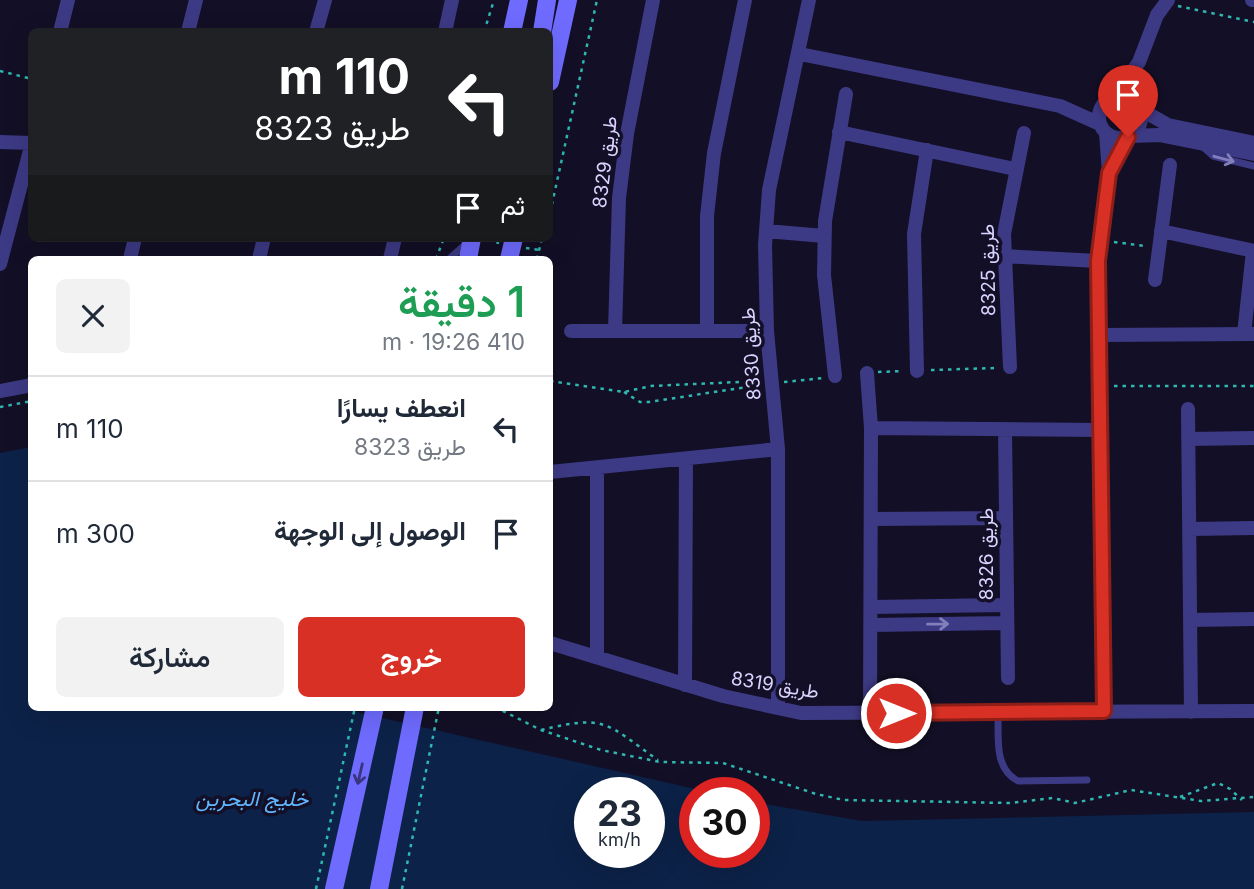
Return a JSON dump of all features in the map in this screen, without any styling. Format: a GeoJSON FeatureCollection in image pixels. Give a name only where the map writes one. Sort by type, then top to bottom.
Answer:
{"type":"FeatureCollection","features":[{"type":"Feature","properties":{"kind":"street"},"geometry":{"type":"LineString","coordinates":[[61,28],[68,0]]}},
{"type":"Feature","properties":{"kind":"street"},"geometry":{"type":"LineString","coordinates":[[189,28],[196,0]]}},
{"type":"Feature","properties":{"kind":"street"},"geometry":{"type":"LineString","coordinates":[[317,28],[325,0]]}},
{"type":"Feature","properties":{"kind":"street"},"geometry":{"type":"LineString","coordinates":[[446,28],[452,0]]}},
{"type":"Feature","properties":{"kind":"street"},"geometry":{"type":"LineString","coordinates":[[513,28],[519,0]]}},
{"type":"Feature","properties":{"kind":"street"},"geometry":{"type":"LineString","coordinates":[[543,28],[547,0]]}},
{"type":"Feature","properties":{"kind":"street"},"geometry":{"type":"LineString","coordinates":[[553,68],[568,0]]}},
{"type":"Feature","properties":{"kind":"street","name":"طريق 8329"},"geometry":{"type":"LineString","coordinates":[[615,331],[618,198],[626,134],[653,0]]}},
{"type":"Feature","properties":{"kind":"street"},"geometry":{"type":"LineString","coordinates":[[706,331],[708,216],[714,153],[745,0]]}},
{"type":"Feature","properties":{"kind":"street","name":"طريق 8330"},"geometry":{"type":"LineString","coordinates":[[778,708],[778,449],[767,331],[766,231],[769,190],[800,54],[808,0]]}},
{"type":"Feature","properties":{"kind":"street"},"geometry":{"type":"LineString","coordinates":[[1104,711],[1098,261],[1109,173],[1099,112],[1139,62],[1161,5]]}},
{"type":"Feature","properties":{"kind":"street"},"geometry":{"type":"LineString","coordinates":[[800,54],[1060,106],[1083,106],[1110,98],[1128,97],[1168,125],[1254,143]]}},
{"type":"Feature","properties":{"kind":"street"},"geometry":{"type":"LineString","coordinates":[[1109,173],[1129,136],[1141,122],[1139,62]]}},
{"type":"Feature","properties":{"kind":"street"},"geometry":{"type":"LineString","coordinates":[[835,376],[824,275],[824,236],[846,94]]}},
{"type":"Feature","properties":{"kind":"street"},"geometry":{"type":"LineString","coordinates":[[1060,106],[1119,138],[1159,135],[1254,154]]}},
{"type":"Feature","properties":{"kind":"street"},"geometry":{"type":"LineString","coordinates":[[839,132],[1015,169]]}},
{"type":"Feature","properties":{"kind":"street","name":"طريق 8325"},"geometry":{"type":"LineString","coordinates":[[1010,367],[1003,256],[1007,210],[1024,133]]}},
{"type":"Feature","properties":{"kind":"street"},"geometry":{"type":"LineString","coordinates":[[0,142],[28,143]]}},
{"type":"Feature","properties":{"kind":"street"},"geometry":{"type":"LineString","coordinates":[[917,371],[914,234],[927,150]]}},
{"type":"Feature","properties":{"kind":"street"},"geometry":{"type":"LineString","coordinates":[[1155,280],[1170,165]]}},
{"type":"Feature","properties":{"kind":"street"},"geometry":{"type":"LineString","coordinates":[[0,264],[26,185]]}},
{"type":"Feature","properties":{"kind":"street"},"geometry":{"type":"LineString","coordinates":[[766,231],[824,236]]}},
{"type":"Feature","properties":{"kind":"street"},"geometry":{"type":"LineString","coordinates":[[1100,335],[1249,334],[1253,251],[1161,231]]}},
{"type":"Feature","properties":{"kind":"street"},"geometry":{"type":"LineString","coordinates":[[1003,256],[1098,261]]}},
{"type":"Feature","properties":{"kind":"street"},"geometry":{"type":"LineString","coordinates":[[571,331],[767,331]]}},
{"type":"Feature","properties":{"kind":"street"},"geometry":{"type":"LineString","coordinates":[[867,373],[871,428],[870,713]]}},
{"type":"Feature","properties":{"kind":"street"},"geometry":{"type":"LineString","coordinates":[[0,391],[28,386]]}},
{"type":"Feature","properties":{"kind":"street"},"geometry":{"type":"LineString","coordinates":[[1188,409],[1191,712]]}},
{"type":"Feature","properties":{"kind":"street"},"geometry":{"type":"LineString","coordinates":[[871,428],[1100,430]]}},
{"type":"Feature","properties":{"kind":"street","name":"طريق 8326"},"geometry":{"type":"LineString","coordinates":[[1005,429],[1005,623],[1008,678]]}},
{"type":"Feature","properties":{"kind":"street"},"geometry":{"type":"LineString","coordinates":[[1188,439],[1254,438]]}},
{"type":"Feature","properties":{"kind":"street"},"geometry":{"type":"LineString","coordinates":[[553,472],[778,449]]}},
{"type":"Feature","properties":{"kind":"street"},"geometry":{"type":"LineString","coordinates":[[685,459],[685,685]]}},
{"type":"Feature","properties":{"kind":"street"},"geometry":{"type":"LineString","coordinates":[[597,468],[597,657]]}},
{"type":"Feature","properties":{"kind":"street"},"geometry":{"type":"LineString","coordinates":[[871,519],[1005,518]]}},
{"type":"Feature","properties":{"kind":"street"},"geometry":{"type":"LineString","coordinates":[[1189,528],[1254,528]]}},
{"type":"Feature","properties":{"kind":"street"},"geometry":{"type":"LineString","coordinates":[[871,607],[1005,605]]}},
{"type":"Feature","properties":{"kind":"street"},"geometry":{"type":"LineString","coordinates":[[1190,620],[1254,619]]}},
{"type":"Feature","properties":{"kind":"street"},"geometry":{"type":"LineString","coordinates":[[871,625],[1005,623]]}},
{"type":"Feature","properties":{"kind":"street","name":"طريق 8319"},"geometry":{"type":"LineString","coordinates":[[553,644],[685,685],[802,713],[1254,711]]}},
{"type":"Feature","properties":{"kind":"street"},"geometry":{"type":"LineString","coordinates":[[334,889],[375,711]]}},
{"type":"Feature","properties":{"kind":"street"},"geometry":{"type":"LineString","coordinates":[[379,889],[415,711]]}},
{"type":"Feature","properties":{"kind":"lane"},"geometry":{"type":"LineString","coordinates":[[1199,142],[1213,156],[1254,166]]}},
{"type":"Feature","properties":{"kind":"lane"},"geometry":{"type":"LineString","coordinates":[[452,256],[468,242]]}},
{"type":"Feature","properties":{"kind":"lane"},"geometry":{"type":"LineString","coordinates":[[998,712],[1000,758],[1009,775],[1018,780],[1087,780]]}},
{"type":"Feature","properties":{"kind":"path"},"geometry":{"type":"LineString","coordinates":[[485,28],[494,0]]}},
{"type":"Feature","properties":{"kind":"path"},"geometry":{"type":"LineString","coordinates":[[553,199],[597,0]]}},
{"type":"Feature","properties":{"kind":"path"},"geometry":{"type":"LineString","coordinates":[[1161,5],[1254,22]]}},
{"type":"Feature","properties":{"kind":"path"},"geometry":{"type":"LineString","coordinates":[[0,71],[28,78]]}},
{"type":"Feature","properties":{"kind":"path"},"geometry":{"type":"LineString","coordinates":[[1100,240],[1158,247]]}},
{"type":"Feature","properties":{"kind":"path"},"geometry":{"type":"LineString","coordinates":[[867,373],[1010,367]]}},
{"type":"Feature","properties":{"kind":"path"},"geometry":{"type":"LineString","coordinates":[[624,392],[640,402],[649,402],[835,376]]}},
{"type":"Feature","properties":{"kind":"path"},"geometry":{"type":"LineString","coordinates":[[553,381],[624,392],[651,386],[739,381],[773,384]]}},
{"type":"Feature","properties":{"kind":"path"},"geometry":{"type":"LineString","coordinates":[[1100,387],[1254,386]]}},
{"type":"Feature","properties":{"kind":"path"},"geometry":{"type":"LineString","coordinates":[[0,407],[28,402]]}},
{"type":"Feature","properties":{"kind":"path"},"geometry":{"type":"LineString","coordinates":[[316,889],[354,711]]}},
{"type":"Feature","properties":{"kind":"path"},"geometry":{"type":"LineString","coordinates":[[402,889],[438,711]]}},
{"type":"Feature","properties":{"kind":"path"},"geometry":{"type":"LineString","coordinates":[[503,711],[541,730],[601,750],[660,762],[723,763],[816,794],[863,801],[1010,803],[1053,798],[1084,802],[1122,791],[1141,790],[1212,802],[1254,797]]}},
{"type":"Feature","properties":{"kind":"path"},"geometry":{"type":"LineString","coordinates":[[541,730],[581,721],[601,723],[660,762]]}},
{"type":"Feature","properties":{"kind":"path"},"geometry":{"type":"LineString","coordinates":[[1180,797],[1218,783],[1242,800]]}},
{"type":"Feature","properties":{"kind":"water","name":"خليج البحرين"},"geometry":{"type":"Polygon","coordinates":[[[28,448],[28,711],[352,711],[642,777],[574,777],[574,868],[665,868],[665,782],[679,785],[679,868],[770,868],[770,805],[862,821],[1254,812],[1254,889],[0,889],[0,453],[28,448]]]}},
{"type":"Feature","properties":{"kind":"route"},"geometry":{"type":"LineString","coordinates":[[896,713],[1104,711],[1098,261],[1109,173],[1128,137]]}}]}
